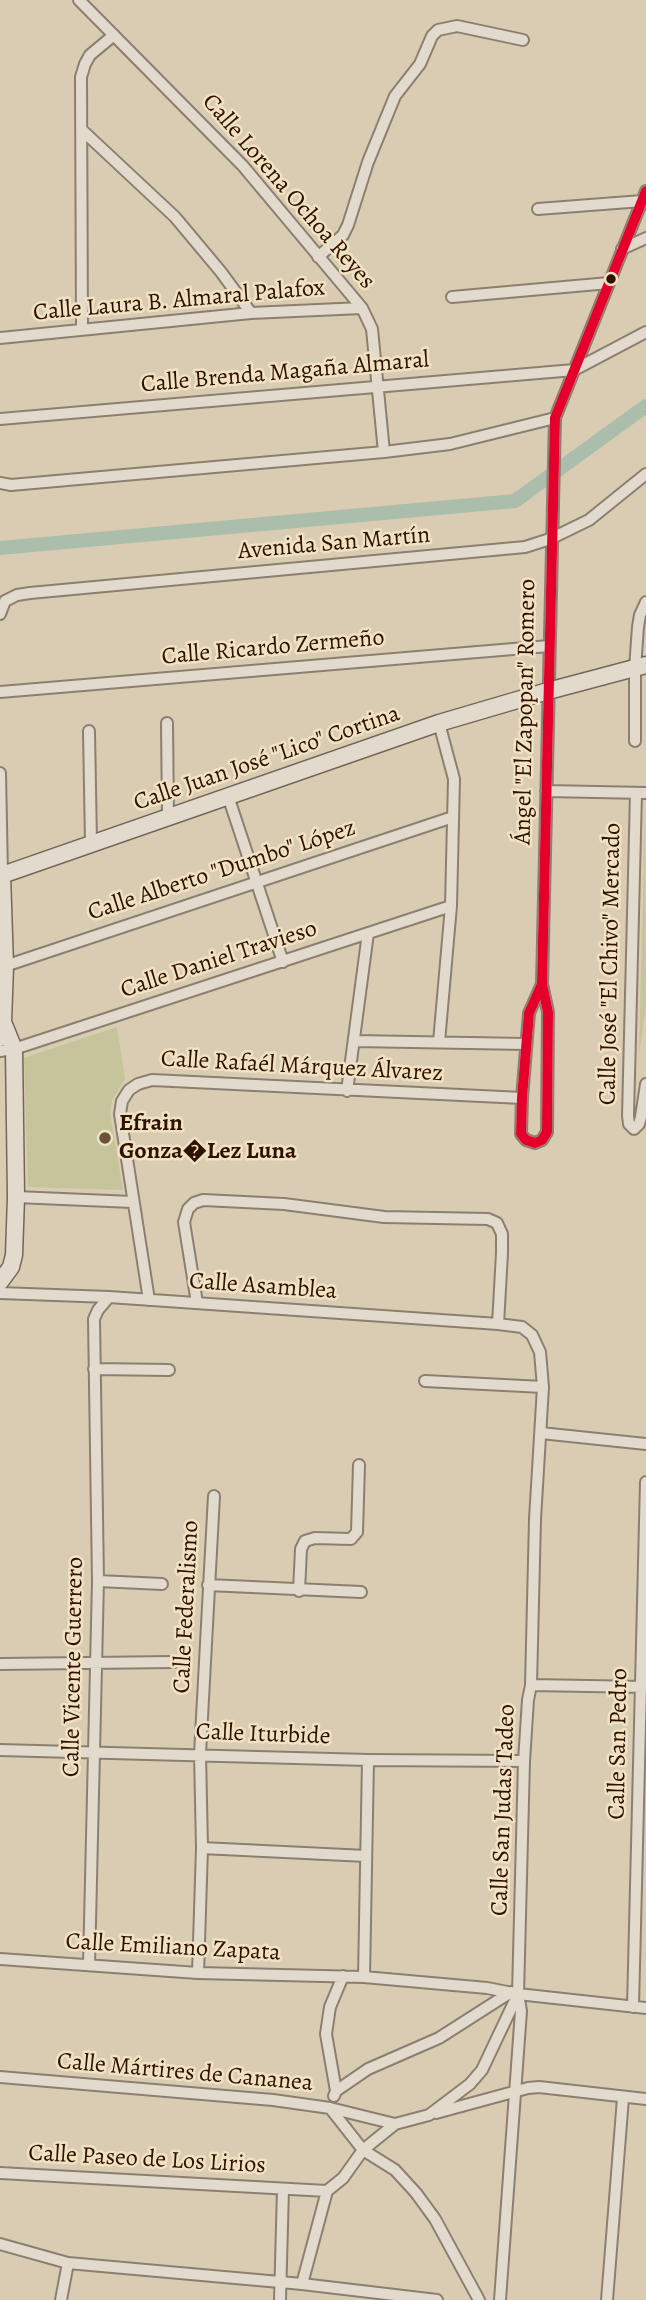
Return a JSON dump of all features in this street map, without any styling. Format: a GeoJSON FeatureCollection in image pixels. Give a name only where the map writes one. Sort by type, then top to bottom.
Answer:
{"type":"FeatureCollection","features":[{"type":"Feature","properties":{"kind":"street","name":"Calle Lorena Ochoa Reyes"},"geometry":{"type":"LineString","coordinates":[[79,0],[243,166],[362,307],[372,329],[384,452]]}},
{"type":"Feature","properties":{"kind":"street"},"geometry":{"type":"LineString","coordinates":[[318,257],[343,235],[368,162],[395,96],[420,64],[432,36],[438,30],[457,26],[523,40]]}},
{"type":"Feature","properties":{"kind":"street"},"geometry":{"type":"LineString","coordinates":[[82,329],[81,90],[85,64],[90,55],[114,35]]}},
{"type":"Feature","properties":{"kind":"street"},"geometry":{"type":"LineString","coordinates":[[83,131],[175,217],[251,313]]}},
{"type":"Feature","properties":{"kind":"street"},"geometry":{"type":"LineString","coordinates":[[538,209],[644,196]]}},
{"type":"Feature","properties":{"kind":"street","name":"Ángel \"El Zapopan\" Romero"},"geometry":{"type":"LineString","coordinates":[[542,984],[529,1013],[522,1098],[521,1134],[526,1140],[535,1143],[547,1132],[548,1012],[542,984],[550,539],[555,418],[644,196]]}},
{"type":"Feature","properties":{"kind":"street"},"geometry":{"type":"LineString","coordinates":[[622,249],[646,238]]}},
{"type":"Feature","properties":{"kind":"street"},"geometry":{"type":"LineString","coordinates":[[452,297],[609,283]]}},
{"type":"Feature","properties":{"kind":"street","name":"Calle Laura B. Almaral Palafox"},"geometry":{"type":"LineString","coordinates":[[0,338],[251,313],[362,307]]}},
{"type":"Feature","properties":{"kind":"street"},"geometry":{"type":"LineString","coordinates":[[574,370],[646,331]]}},
{"type":"Feature","properties":{"kind":"street","name":"Calle Brenda Magaña Almaral"},"geometry":{"type":"LineString","coordinates":[[0,419],[574,370]]}},
{"type":"Feature","properties":{"kind":"street"},"geometry":{"type":"LineString","coordinates":[[0,482],[11,485],[384,452],[450,444],[555,418]]}},
{"type":"Feature","properties":{"kind":"street","name":"Avenida San Martín"},"geometry":{"type":"LineString","coordinates":[[0,614],[5,601],[30,593],[506,550],[550,539],[589,520],[646,474]]}},
{"type":"Feature","properties":{"kind":"street"},"geometry":{"type":"LineString","coordinates":[[635,741],[640,667],[638,627],[646,602]]}},
{"type":"Feature","properties":{"kind":"street","name":"Calle Ricardo Zermeño"},"geometry":{"type":"LineString","coordinates":[[0,692],[549,646]]}},
{"type":"Feature","properties":{"kind":"street","name":"Calle Juan José \"Lico\" Cortina"},"geometry":{"type":"LineString","coordinates":[[1,876],[439,723],[640,667]]}},
{"type":"Feature","properties":{"kind":"street"},"geometry":{"type":"LineString","coordinates":[[167,723],[168,817]]}},
{"type":"Feature","properties":{"kind":"street"},"geometry":{"type":"LineString","coordinates":[[439,723],[453,770],[451,906],[439,1042]]}},
{"type":"Feature","properties":{"kind":"street"},"geometry":{"type":"LineString","coordinates":[[89,731],[91,843]]}},
{"type":"Feature","properties":{"kind":"street"},"geometry":{"type":"LineString","coordinates":[[0,773],[5,966],[2,1030],[7,1050],[16,1197],[14,1255],[11,1267],[0,1282]]}},
{"type":"Feature","properties":{"kind":"street"},"geometry":{"type":"LineString","coordinates":[[546,791],[641,793]]}},
{"type":"Feature","properties":{"kind":"street","name":"Calle José \"El Chivo\" Mercado"},"geometry":{"type":"LineString","coordinates":[[641,793],[628,1116],[629,1124],[634,1129],[642,1117],[646,1084]]}},
{"type":"Feature","properties":{"kind":"street"},"geometry":{"type":"LineString","coordinates":[[228,796],[283,962]]}},
{"type":"Feature","properties":{"kind":"street","name":"Calle Alberto \"Dumbo\" López"},"geometry":{"type":"LineString","coordinates":[[5,966],[453,817]]}},
{"type":"Feature","properties":{"kind":"street","name":"Calle Daniel Travieso"},"geometry":{"type":"LineString","coordinates":[[7,1050],[451,906]]}},
{"type":"Feature","properties":{"kind":"street"},"geometry":{"type":"LineString","coordinates":[[347,1091],[368,933]]}},
{"type":"Feature","properties":{"kind":"street"},"geometry":{"type":"LineString","coordinates":[[355,1041],[526,1044]]}},
{"type":"Feature","properties":{"kind":"street","name":"Calle Rafaél Márquez Álvarez"},"geometry":{"type":"LineString","coordinates":[[149,1300],[120,1114],[122,1101],[138,1083],[152,1080],[522,1098]]}},
{"type":"Feature","properties":{"kind":"street"},"geometry":{"type":"LineString","coordinates":[[16,1197],[132,1202]]}},
{"type":"Feature","properties":{"kind":"street"},"geometry":{"type":"LineString","coordinates":[[197,1303],[184,1222],[188,1209],[203,1200],[284,1204],[384,1217],[488,1219],[497,1223],[502,1234],[498,1324]]}},
{"type":"Feature","properties":{"kind":"street","name":"Calle Asamblea"},"geometry":{"type":"LineString","coordinates":[[0,1293],[109,1297],[522,1327]]}},
{"type":"Feature","properties":{"kind":"street","name":"Calle Vicente Guerrero"},"geometry":{"type":"LineString","coordinates":[[89,1965],[98,1581],[94,1319],[109,1297]]}},
{"type":"Feature","properties":{"kind":"street","name":"Calle San Judas Tadeo"},"geometry":{"type":"LineString","coordinates":[[500,2300],[521,2011],[515,1993],[543,1388],[540,1352],[532,1335],[522,1327]]}},
{"type":"Feature","properties":{"kind":"street"},"geometry":{"type":"LineString","coordinates":[[94,1369],[169,1370]]}},
{"type":"Feature","properties":{"kind":"street"},"geometry":{"type":"LineString","coordinates":[[425,1381],[543,1388]]}},
{"type":"Feature","properties":{"kind":"street"},"geometry":{"type":"LineString","coordinates":[[541,1433],[646,1446]]}},
{"type":"Feature","properties":{"kind":"street"},"geometry":{"type":"LineString","coordinates":[[299,1591],[301,1549],[305,1541],[314,1538],[351,1539],[357,1532],[359,1465]]}},
{"type":"Feature","properties":{"kind":"street","name":"Calle San Pedro"},"geometry":{"type":"LineString","coordinates":[[633,2007],[644,1687],[646,1482]]}},
{"type":"Feature","properties":{"kind":"street","name":"Calle Federalismo"},"geometry":{"type":"LineString","coordinates":[[198,1973],[202,1848],[200,1754],[214,1496]]}},
{"type":"Feature","properties":{"kind":"street"},"geometry":{"type":"LineString","coordinates":[[98,1581],[162,1584]]}},
{"type":"Feature","properties":{"kind":"street"},"geometry":{"type":"LineString","coordinates":[[208,1585],[361,1592]]}},
{"type":"Feature","properties":{"kind":"street"},"geometry":{"type":"LineString","coordinates":[[0,1664],[174,1662]]}},
{"type":"Feature","properties":{"kind":"street"},"geometry":{"type":"LineString","coordinates":[[531,1685],[644,1687]]}},
{"type":"Feature","properties":{"kind":"street","name":"Calle Iturbide"},"geometry":{"type":"LineString","coordinates":[[0,1750],[368,1760],[524,1761]]}},
{"type":"Feature","properties":{"kind":"street"},"geometry":{"type":"LineString","coordinates":[[365,1977],[368,1760]]}},
{"type":"Feature","properties":{"kind":"street"},"geometry":{"type":"LineString","coordinates":[[202,1848],[366,1856]]}},
{"type":"Feature","properties":{"kind":"street","name":"Calle Emiliano Zapata"},"geometry":{"type":"LineString","coordinates":[[0,1959],[198,1973],[365,1977],[487,1988],[646,2008]]}},
{"type":"Feature","properties":{"kind":"street"},"geometry":{"type":"LineString","coordinates":[[343,1976],[330,2007],[326,2034],[335,2091],[330,2108],[394,2124]]}},
{"type":"Feature","properties":{"kind":"street"},"geometry":{"type":"LineString","coordinates":[[335,2091],[368,2069],[439,2038],[515,1993]]}},
{"type":"Feature","properties":{"kind":"street"},"geometry":{"type":"LineString","coordinates":[[429,2115],[470,2084],[482,2070],[515,1993]]}},
{"type":"Feature","properties":{"kind":"street","name":"Calle Mártires de Cananea"},"geometry":{"type":"LineString","coordinates":[[0,2077],[273,2100],[330,2108],[363,2150],[395,2170],[416,2193],[435,2219],[479,2300]]}},
{"type":"Feature","properties":{"kind":"street"},"geometry":{"type":"LineString","coordinates":[[302,2284],[327,2191],[348,2172],[363,2150],[394,2124],[539,2087],[646,2099]]}},
{"type":"Feature","properties":{"kind":"street"},"geometry":{"type":"LineString","coordinates":[[607,2300],[623,2098]]}},
{"type":"Feature","properties":{"kind":"street","name":"Calle Paseo de Los Lirios"},"geometry":{"type":"LineString","coordinates":[[0,2173],[327,2191]]}},
{"type":"Feature","properties":{"kind":"street"},"geometry":{"type":"LineString","coordinates":[[280,2300],[287,2189]]}},
{"type":"Feature","properties":{"kind":"street"},"geometry":{"type":"LineString","coordinates":[[0,2244],[68,2263],[302,2284],[437,2300]]}},
{"type":"Feature","properties":{"kind":"street"},"geometry":{"type":"LineString","coordinates":[[61,2300],[68,2263]]}},
{"type":"Feature","properties":{"kind":"green space"},"geometry":{"type":"Polygon","coordinates":[[[645,815],[646,1005],[639,1055],[645,815]]]}},
{"type":"Feature","properties":{"kind":"green space"},"geometry":{"type":"Polygon","coordinates":[[[117,1027],[125,1079],[112,1100],[110,1113],[123,1190],[28,1187],[24,1058],[117,1027]]]}},
{"type":"Feature","properties":{"kind":"waterway"},"geometry":{"type":"LineString","coordinates":[[0,548],[515,501],[646,406]]}},
{"type":"Feature","properties":{"kind":"transit line"},"geometry":{"type":"LineString","coordinates":[[542,984],[529,1013],[522,1098],[521,1134],[526,1140],[535,1143],[542,1140],[547,1132],[548,1012],[542,984],[555,418],[646,191]]}},
{"type":"Feature","properties":{"kind":"place","name":"Efrain Gonza�Lez Luna"},"geometry":{"type":"Point","coordinates":[105,1138]}}]}
